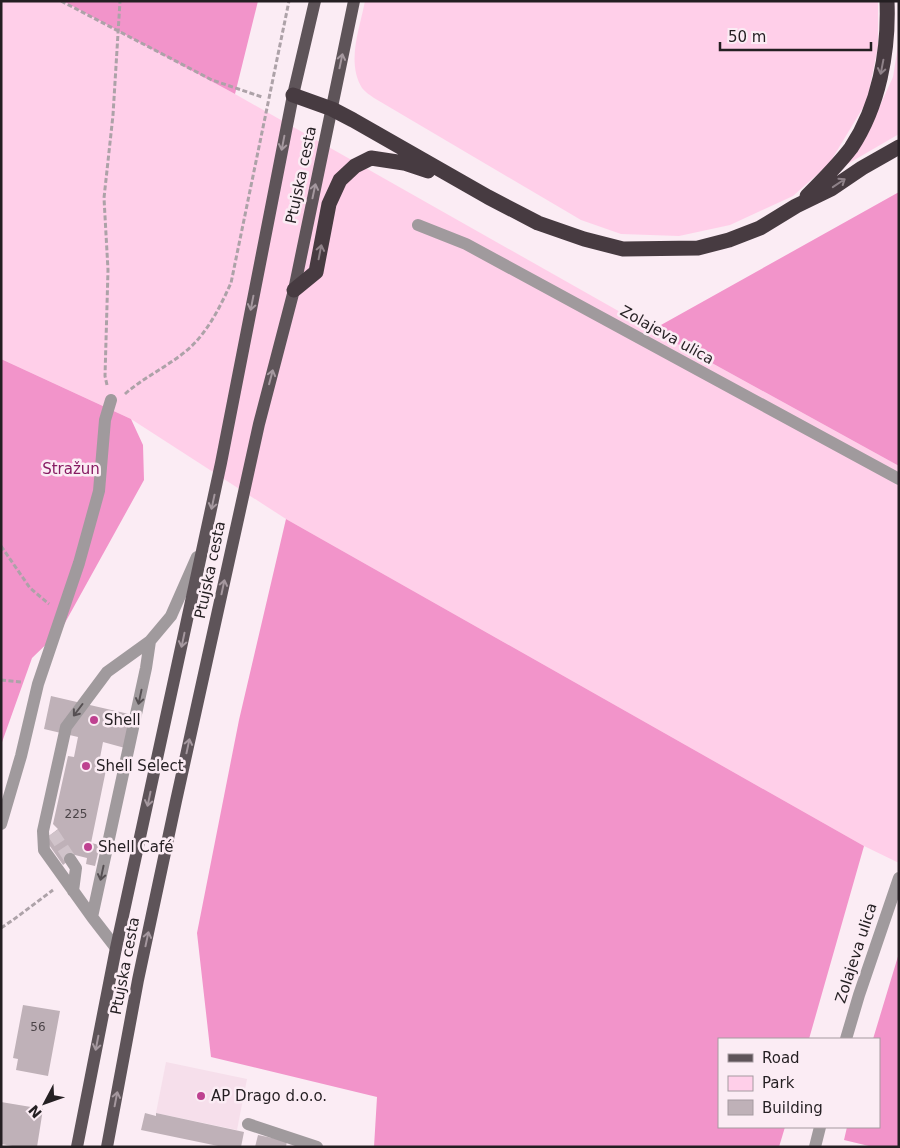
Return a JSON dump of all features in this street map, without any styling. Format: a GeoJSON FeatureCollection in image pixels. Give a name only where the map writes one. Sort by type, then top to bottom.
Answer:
{"type":"FeatureCollection","features":[{"type":"Feature","properties":{"kind":"highway"},"geometry":{"type":"LineString","coordinates":[[796,206],[825,178],[851,147],[873,103],[883,67],[888,22],[887,1]]}},
{"type":"Feature","properties":{"kind":"highway"},"geometry":{"type":"LineString","coordinates":[[293,95],[332,109],[455,179],[538,222],[584,239],[623,249],[698,248],[729,240],[760,228],[796,206],[831,189],[862,168],[899,147]]}},
{"type":"Feature","properties":{"kind":"highway"},"geometry":{"type":"LineString","coordinates":[[294,290],[316,272],[329,204],[340,180],[354,166],[372,158],[404,163],[455,179]]}},
{"type":"Feature","properties":{"kind":"main road","name":"Ptujska cesta"},"geometry":{"type":"LineString","coordinates":[[77,1147],[116,948],[204,541],[293,95],[315,1]]}},
{"type":"Feature","properties":{"kind":"main road","name":"Ptujska cesta"},"geometry":{"type":"LineString","coordinates":[[107,1147],[138,980],[176,801],[258,424],[294,290],[354,1]]}},
{"type":"Feature","properties":{"kind":"street","name":"Zolajeva ulica"},"geometry":{"type":"LineString","coordinates":[[418,225],[466,244],[899,479]]}},
{"type":"Feature","properties":{"kind":"street"},"geometry":{"type":"LineString","coordinates":[[1,824],[21,756],[38,684],[79,563],[99,491],[105,420],[117,398]]}},
{"type":"Feature","properties":{"kind":"street"},"geometry":{"type":"LineString","coordinates":[[116,948],[44,850],[43,831],[66,727],[107,672],[150,641],[171,616],[204,541]]}},
{"type":"Feature","properties":{"kind":"street"},"geometry":{"type":"LineString","coordinates":[[92,917],[144,677],[150,641]]}},
{"type":"Feature","properties":{"kind":"street"},"geometry":{"type":"LineString","coordinates":[[46,819],[53,833]]}},
{"type":"Feature","properties":{"kind":"street"},"geometry":{"type":"LineString","coordinates":[[69,886],[76,868],[70,859]]}},
{"type":"Feature","properties":{"kind":"street","name":"Zolajeva ulica"},"geometry":{"type":"LineString","coordinates":[[846,1038],[899,878]]}},
{"type":"Feature","properties":{"kind":"street"},"geometry":{"type":"LineString","coordinates":[[248,1124],[317,1147]]}},
{"type":"Feature","properties":{"kind":"street"},"geometry":{"type":"LineString","coordinates":[[815,1147],[820,1128]]}},
{"type":"Feature","properties":{"kind":"path"},"geometry":{"type":"LineString","coordinates":[[61,1],[212,80],[262,97]]}},
{"type":"Feature","properties":{"kind":"path"},"geometry":{"type":"LineString","coordinates":[[120,1],[119,33],[104,198],[108,270],[105,376],[117,398],[186,351],[201,337],[231,283],[289,1]]}},
{"type":"Feature","properties":{"kind":"path"},"geometry":{"type":"LineString","coordinates":[[1,546],[30,588],[61,614]]}},
{"type":"Feature","properties":{"kind":"path"},"geometry":{"type":"LineString","coordinates":[[1,680],[38,684]]}},
{"type":"Feature","properties":{"kind":"path"},"geometry":{"type":"LineString","coordinates":[[1,928],[69,886]]}},
{"type":"Feature","properties":{"kind":"shaded area","name":"AP Drago d.o.o."},"geometry":{"type":"Polygon","coordinates":[[[166,1062],[247,1079],[237,1130],[156,1113],[166,1062]]]}},
{"type":"Feature","properties":{"kind":"green space"},"geometry":{"type":"Polygon","coordinates":[[[1,1],[63,1],[235,94],[652,330],[899,466],[899,863],[864,846],[286,519],[131,419],[1,359],[1,1]]]}},
{"type":"Feature","properties":{"kind":"green space"},"geometry":{"type":"Polygon","coordinates":[[[63,1],[258,1],[235,94],[63,1]]]}},
{"type":"Feature","properties":{"kind":"green space"},"geometry":{"type":"Polygon","coordinates":[[[365,1],[878,1],[878,47],[867,101],[829,164],[793,196],[730,225],[679,236],[621,234],[581,220],[365,91],[357,78],[355,56],[365,1]]]}},
{"type":"Feature","properties":{"kind":"green space"},"geometry":{"type":"Polygon","coordinates":[[[899,39],[899,134],[844,166],[871,125],[893,77],[899,39]]]}},
{"type":"Feature","properties":{"kind":"green space"},"geometry":{"type":"Polygon","coordinates":[[[899,192],[899,466],[652,330],[899,192]]]}},
{"type":"Feature","properties":{"kind":"green space","name":"Stražun"},"geometry":{"type":"Polygon","coordinates":[[[1,359],[131,419],[143,445],[144,480],[61,630],[32,658],[1,745],[1,359]]]}},
{"type":"Feature","properties":{"kind":"green space"},"geometry":{"type":"Polygon","coordinates":[[[286,519],[864,846],[809,1038],[718,1038],[718,1128],[785,1128],[779,1147],[374,1147],[377,1097],[211,1057],[197,933],[239,720],[286,519]]]}},
{"type":"Feature","properties":{"kind":"green space"},"geometry":{"type":"Polygon","coordinates":[[[899,953],[899,1147],[873,1147],[844,1140],[847,1128],[880,1128],[880,1038],[873,1038],[899,953]]]}},
{"type":"Feature","properties":{"kind":"building"},"geometry":{"type":"Polygon","coordinates":[[[51,696],[133,715],[125,748],[103,742],[99,763],[107,765],[91,843],[100,845],[95,866],[86,864],[87,858],[75,855],[63,865],[45,839],[58,829],[53,824],[68,756],[74,757],[78,737],[44,729],[51,696]]]}},
{"type":"Feature","properties":{"kind":"building"},"geometry":{"type":"Polygon","coordinates":[[[23,1005],[60,1011],[48,1076],[16,1070],[18,1059],[13,1058],[23,1005]]]}},
{"type":"Feature","properties":{"kind":"building"},"geometry":{"type":"Polygon","coordinates":[[[1,1102],[43,1109],[37,1147],[18,1147],[1,1144],[1,1102]]]}},
{"type":"Feature","properties":{"kind":"building"},"geometry":{"type":"Polygon","coordinates":[[[145,1113],[156,1116],[156,1113],[244,1132],[241,1147],[223,1147],[141,1130],[145,1113]]]}},
{"type":"Feature","properties":{"kind":"building"},"geometry":{"type":"Polygon","coordinates":[[[258,1135],[287,1141],[286,1147],[255,1147],[258,1135]]]}},
{"type":"Feature","properties":{"kind":"tunnel"},"geometry":{"type":"LineString","coordinates":[[53,833],[70,859]]}},
{"type":"Feature","properties":{"kind":"place","name":"Shell"},"geometry":{"type":"Point","coordinates":[94,720]}},
{"type":"Feature","properties":{"kind":"place","name":"Shell Select"},"geometry":{"type":"Point","coordinates":[86,766]}},
{"type":"Feature","properties":{"kind":"place","name":"Shell Café"},"geometry":{"type":"Point","coordinates":[88,847]}},
{"type":"Feature","properties":{"kind":"place","name":"AP Drago d.o.o."},"geometry":{"type":"Point","coordinates":[201,1096]}}]}
